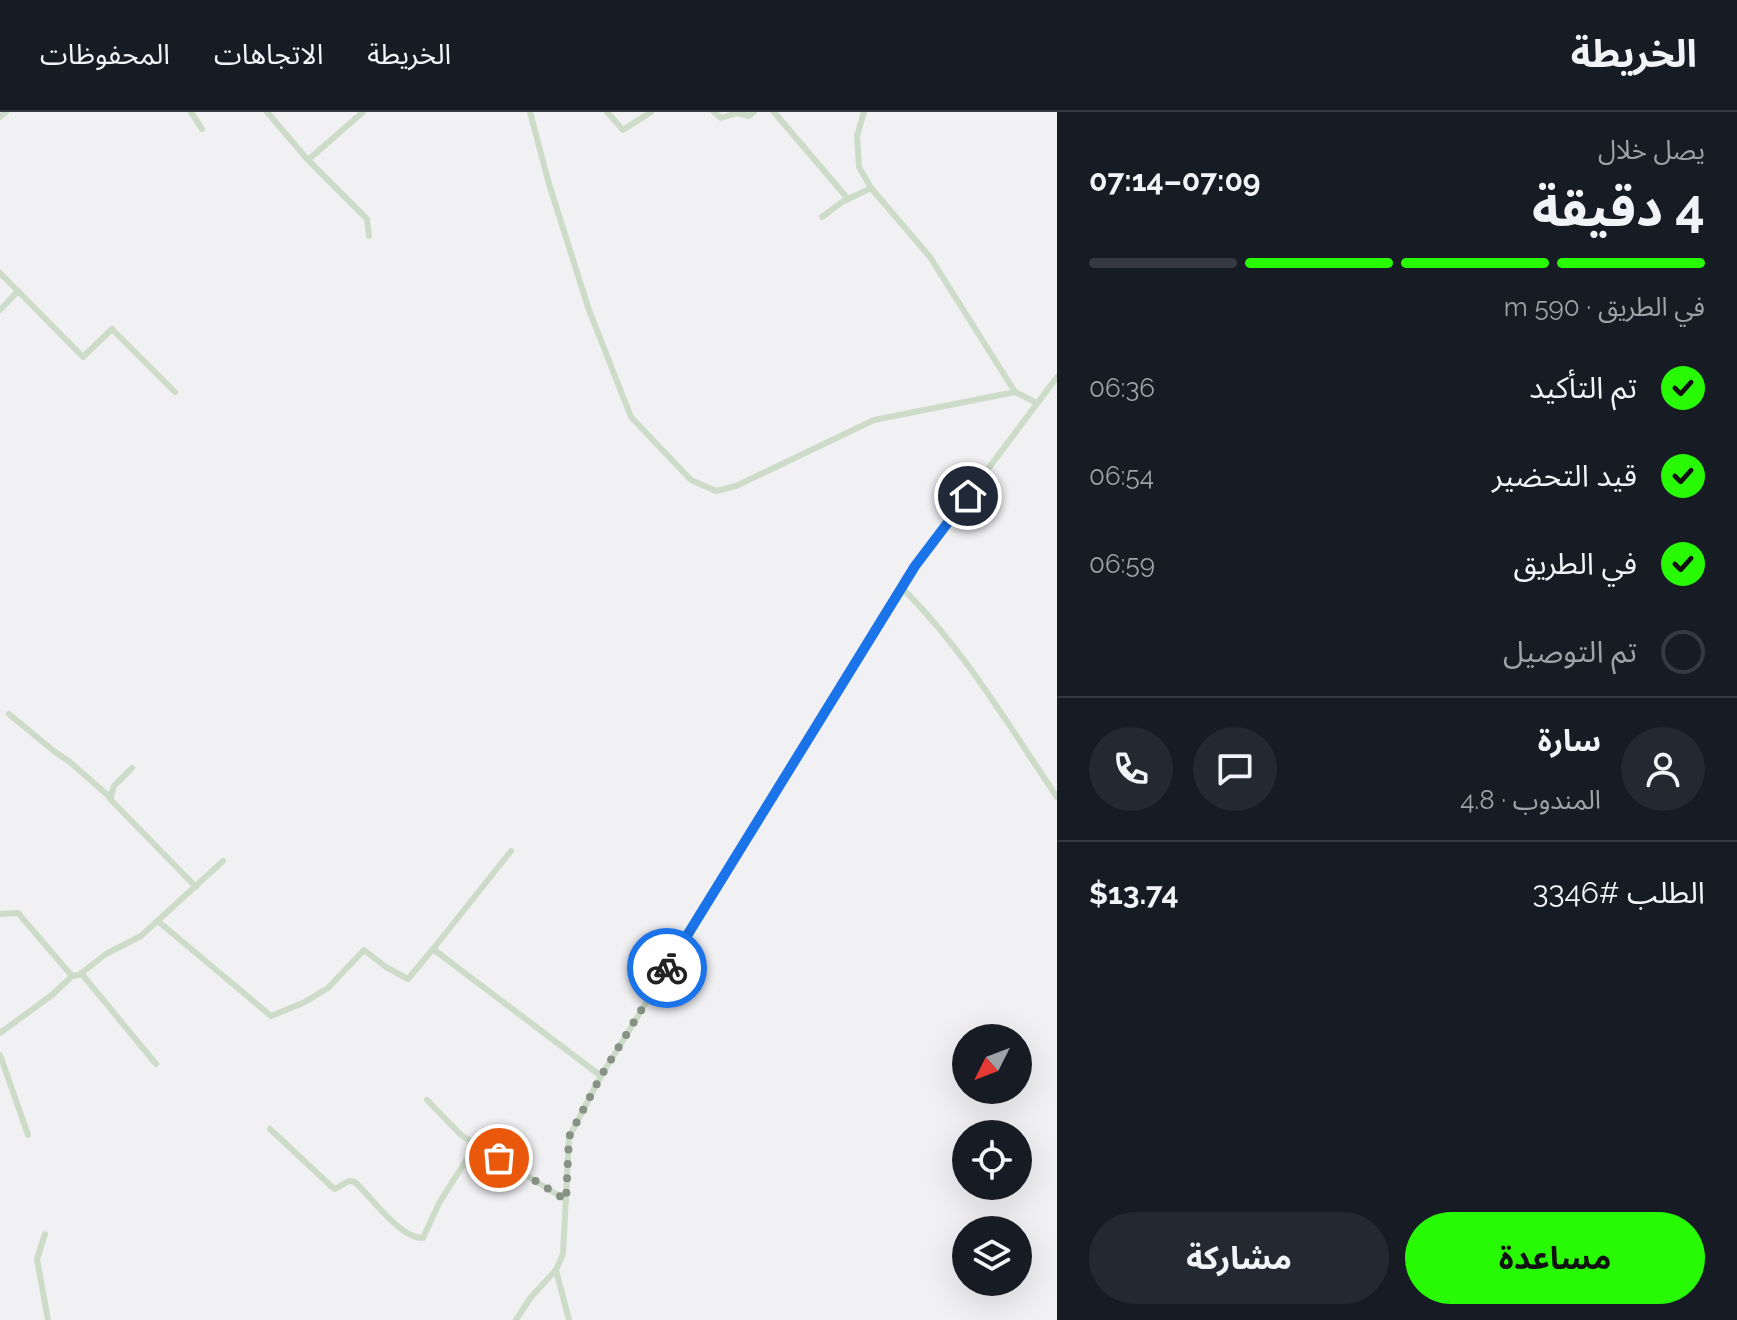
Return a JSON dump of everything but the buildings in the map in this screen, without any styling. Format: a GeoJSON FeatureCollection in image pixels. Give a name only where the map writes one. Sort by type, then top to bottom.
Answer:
{"type":"FeatureCollection","features":[{"type":"Feature","properties":{"kind":"street"},"geometry":{"type":"LineString","coordinates":[[0,117],[6,112]]}},
{"type":"Feature","properties":{"kind":"street"},"geometry":{"type":"LineString","coordinates":[[191,112],[202,129]]}},
{"type":"Feature","properties":{"kind":"street"},"geometry":{"type":"LineString","coordinates":[[267,112],[308,160],[367,219],[369,236]]}},
{"type":"Feature","properties":{"kind":"street"},"geometry":{"type":"LineString","coordinates":[[308,160],[363,112]]}},
{"type":"Feature","properties":{"kind":"street"},"geometry":{"type":"LineString","coordinates":[[530,112],[589,310],[631,417],[691,480],[716,491],[736,486],[874,420],[1015,392]]}},
{"type":"Feature","properties":{"kind":"street"},"geometry":{"type":"LineString","coordinates":[[607,112],[623,130],[651,112]]}},
{"type":"Feature","properties":{"kind":"street"},"geometry":{"type":"LineString","coordinates":[[714,112],[721,118],[737,113],[749,116],[754,112]]}},
{"type":"Feature","properties":{"kind":"street"},"geometry":{"type":"LineString","coordinates":[[774,112],[848,199]]}},
{"type":"Feature","properties":{"kind":"street"},"geometry":{"type":"LineString","coordinates":[[864,112],[857,136],[859,167],[871,188],[930,257],[1015,392],[1037,403]]}},
{"type":"Feature","properties":{"kind":"street"},"geometry":{"type":"LineString","coordinates":[[822,217],[871,188]]}},
{"type":"Feature","properties":{"kind":"street"},"geometry":{"type":"LineString","coordinates":[[0,273],[83,357],[112,329],[175,392]]}},
{"type":"Feature","properties":{"kind":"street"},"geometry":{"type":"LineString","coordinates":[[0,310],[18,291]]}},
{"type":"Feature","properties":{"kind":"street"},"geometry":{"type":"LineString","coordinates":[[516,1320],[531,1297],[556,1270],[563,1254],[569,1137],[601,1076],[902,588],[1057,377]]}},
{"type":"Feature","properties":{"kind":"street"},"geometry":{"type":"LineString","coordinates":[[902,588],[922,608],[977,679],[1057,797]]}},
{"type":"Feature","properties":{"kind":"street"},"geometry":{"type":"LineString","coordinates":[[9,714],[111,798],[196,887]]}},
{"type":"Feature","properties":{"kind":"street"},"geometry":{"type":"LineString","coordinates":[[111,798],[114,786],[132,768]]}},
{"type":"Feature","properties":{"kind":"street"},"geometry":{"type":"LineString","coordinates":[[159,922],[271,1016],[303,1003],[328,988],[364,950],[408,979],[511,851]]}},
{"type":"Feature","properties":{"kind":"street"},"geometry":{"type":"LineString","coordinates":[[0,1033],[52,995],[72,976],[141,936],[223,861]]}},
{"type":"Feature","properties":{"kind":"street"},"geometry":{"type":"LineString","coordinates":[[0,914],[18,913],[72,976]]}},
{"type":"Feature","properties":{"kind":"street"},"geometry":{"type":"LineString","coordinates":[[433,949],[601,1076]]}},
{"type":"Feature","properties":{"kind":"street"},"geometry":{"type":"LineString","coordinates":[[81,973],[156,1064]]}},
{"type":"Feature","properties":{"kind":"street"},"geometry":{"type":"LineString","coordinates":[[0,1055],[28,1135]]}},
{"type":"Feature","properties":{"kind":"street"},"geometry":{"type":"LineString","coordinates":[[427,1100],[455,1130],[566,1200]]}},
{"type":"Feature","properties":{"kind":"street"},"geometry":{"type":"LineString","coordinates":[[270,1129],[335,1189],[349,1181],[355,1182],[402,1230],[418,1239],[423,1238],[439,1203],[476,1145]]}},
{"type":"Feature","properties":{"kind":"street"},"geometry":{"type":"LineString","coordinates":[[45,1234],[37,1259],[48,1320]]}},
{"type":"Feature","properties":{"kind":"street"},"geometry":{"type":"LineString","coordinates":[[556,1270],[569,1320]]}},
{"type":"Feature","properties":{"kind":"way so far"},"geometry":{"type":"LineString","coordinates":[[499,1158],[566,1200],[569,1137],[601,1076],[667,968]]}},
{"type":"Feature","properties":{"kind":"route"},"geometry":{"type":"LineString","coordinates":[[667,968],[915,566],[968,496]]}}]}
